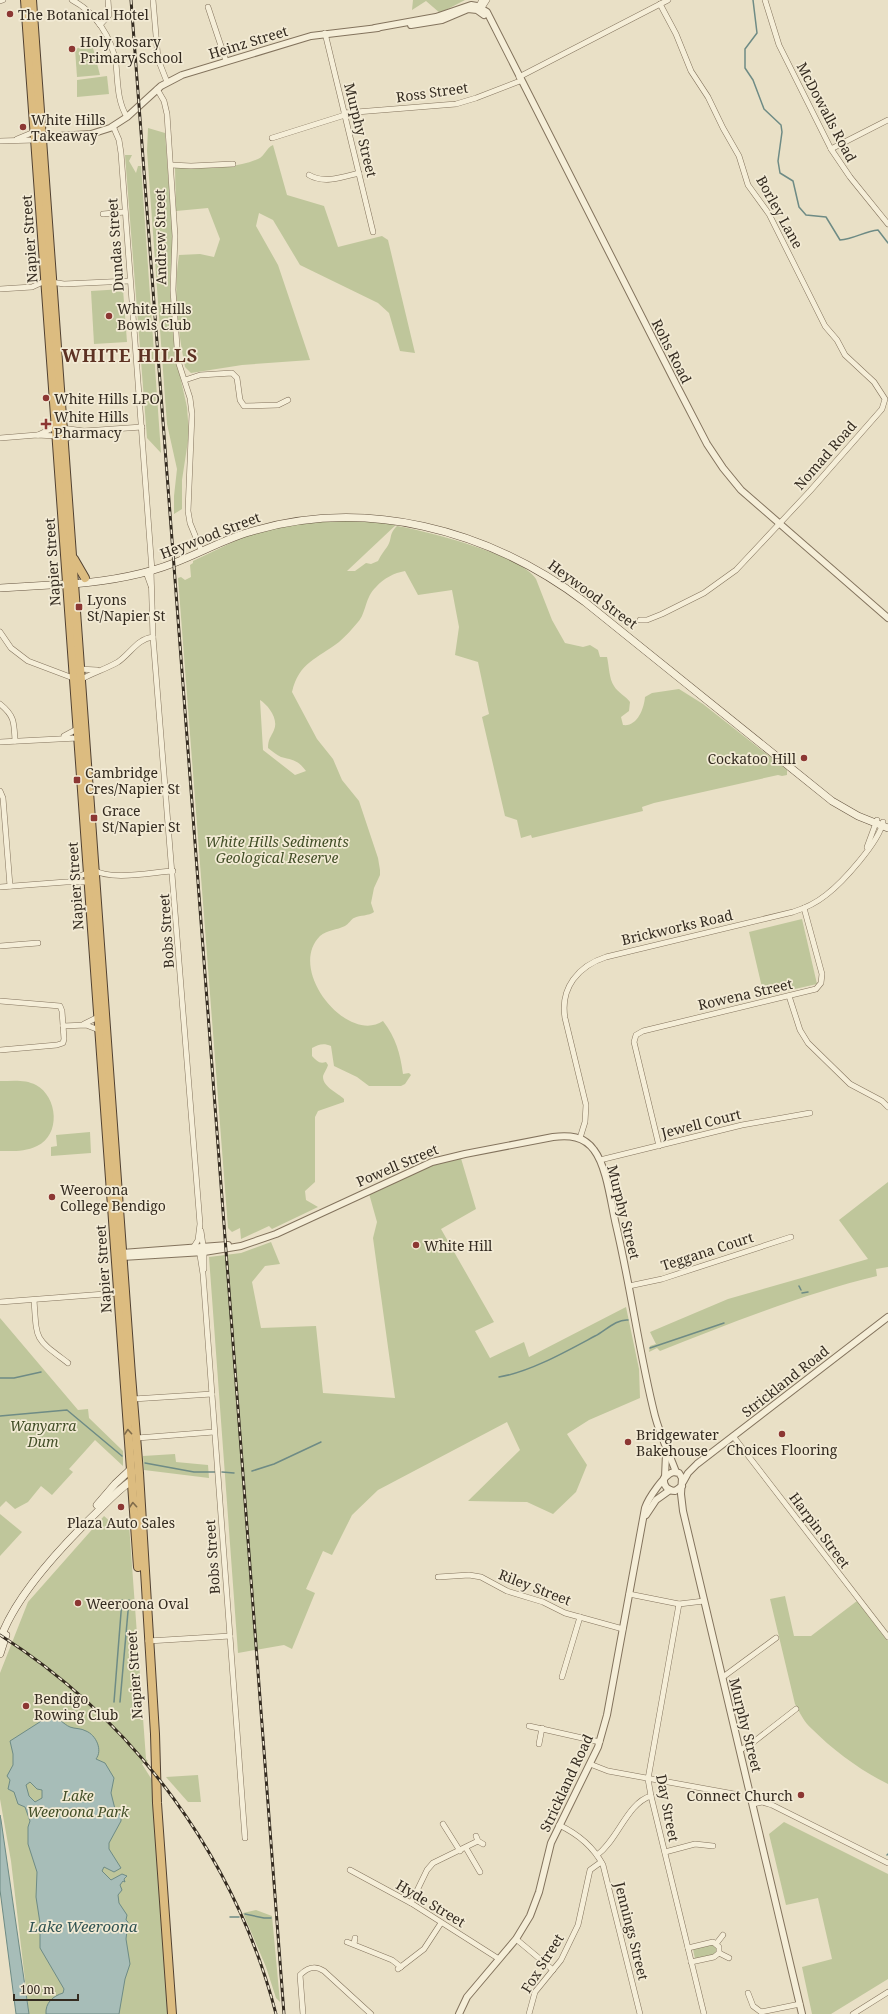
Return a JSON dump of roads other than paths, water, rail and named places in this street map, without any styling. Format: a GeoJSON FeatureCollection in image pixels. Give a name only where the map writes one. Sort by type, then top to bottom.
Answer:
{"type":"FeatureCollection","features":[{"type":"Feature","properties":{"kind":"highway","name":"Napier Street"},"geometry":{"type":"LineString","coordinates":[[25,0],[48,286],[50,358],[59,428]]}},
{"type":"Feature","properties":{"kind":"highway","name":"Napier Street"},"geometry":{"type":"LineString","coordinates":[[32,0],[37,136]]}},
{"type":"Feature","properties":{"kind":"highway","name":"Napier Street"},"geometry":{"type":"LineString","coordinates":[[48,286],[54,312],[59,391],[59,438],[77,679],[77,729],[86,854],[91,872]]}},
{"type":"Feature","properties":{"kind":"highway"},"geometry":{"type":"LineString","coordinates":[[50,358],[54,354],[52,335],[54,312]]}},
{"type":"Feature","properties":{"kind":"highway"},"geometry":{"type":"LineString","coordinates":[[59,391],[59,438]]}},
{"type":"Feature","properties":{"kind":"highway","name":"Napier Street"},"geometry":{"type":"LineString","coordinates":[[59,438],[71,548],[70,582]]}},
{"type":"Feature","properties":{"kind":"highway"},"geometry":{"type":"LineString","coordinates":[[71,548],[78,568],[85,578]]}},
{"type":"Feature","properties":{"kind":"highway","name":"Napier Street"},"geometry":{"type":"LineString","coordinates":[[77,679],[81,691],[92,839],[91,883],[98,1017],[102,1027],[101,1058],[119,1255],[118,1293],[137,1438],[146,1641]]}},
{"type":"Feature","properties":{"kind":"highway"},"geometry":{"type":"LineString","coordinates":[[78,738],[81,734],[81,691]]}},
{"type":"Feature","properties":{"kind":"highway"},"geometry":{"type":"LineString","coordinates":[[86,854],[86,818],[90,816]]}},
{"type":"Feature","properties":{"kind":"highway"},"geometry":{"type":"LineString","coordinates":[[91,883],[92,839]]}},
{"type":"Feature","properties":{"kind":"highway","name":"Napier Street"},"geometry":{"type":"LineString","coordinates":[[91,883],[127,1366],[130,1470],[146,1641],[168,1923],[172,2014]]}},
{"type":"Feature","properties":{"kind":"highway"},"geometry":{"type":"LineString","coordinates":[[131,1481],[136,1475],[137,1438]]}},
{"type":"Feature","properties":{"kind":"highway","name":"Napier Street"},"geometry":{"type":"LineString","coordinates":[[171,1969],[176,2014]]}},
{"type":"Feature","properties":{"kind":"main road","name":"Heywood Street"},"geometry":{"type":"LineString","coordinates":[[150,571],[231,538],[262,528],[301,520],[336,517],[367,517],[408,522],[440,529],[475,540],[531,566],[575,594],[813,785],[882,824]]}},
{"type":"Feature","properties":{"kind":"main road"},"geometry":{"type":"LineString","coordinates":[[0,587],[119,579],[150,571]]}},
{"type":"Feature","properties":{"kind":"main road"},"geometry":{"type":"LineString","coordinates":[[70,582],[85,578],[150,571]]}},
{"type":"Feature","properties":{"kind":"main road"},"geometry":{"type":"LineString","coordinates":[[0,1640],[8,1620],[37,1577],[83,1524],[110,1489],[130,1470]]}},
{"type":"Feature","properties":{"kind":"main road"},"geometry":{"type":"LineString","coordinates":[[83,1524],[114,1494],[131,1481]]}},
{"type":"Feature","properties":{"kind":"main road"},"geometry":{"type":"LineString","coordinates":[[0,1654],[20,1601]]}},
{"type":"Feature","properties":{"kind":"street"},"geometry":{"type":"LineString","coordinates":[[72,0],[87,10],[100,25],[113,53],[119,100],[127,117]]}},
{"type":"Feature","properties":{"kind":"street"},"geometry":{"type":"LineString","coordinates":[[100,25],[109,15],[108,0]]}},
{"type":"Feature","properties":{"kind":"street"},"geometry":{"type":"LineString","coordinates":[[153,0],[158,60],[167,82]]}},
{"type":"Feature","properties":{"kind":"street"},"geometry":{"type":"LineString","coordinates":[[479,9],[482,0]]}},
{"type":"Feature","properties":{"kind":"street"},"geometry":{"type":"LineString","coordinates":[[479,9],[487,0]]}},
{"type":"Feature","properties":{"kind":"street","name":"Ross Street"},"geometry":{"type":"LineString","coordinates":[[272,138],[345,114],[456,104],[476,98],[520,79],[668,0]]}},
{"type":"Feature","properties":{"kind":"street","name":"McDowalls Road"},"geometry":{"type":"LineString","coordinates":[[765,0],[778,45],[831,149],[850,177],[888,224]]}},
{"type":"Feature","properties":{"kind":"street","name":"Borley Lane"},"geometry":{"type":"LineString","coordinates":[[660,3],[676,34],[691,71],[708,96],[723,128],[739,156],[748,184],[769,214],[781,236],[825,326],[837,340],[845,355],[874,382],[885,399]]}},
{"type":"Feature","properties":{"kind":"street"},"geometry":{"type":"LineString","coordinates":[[208,6],[226,61]]}},
{"type":"Feature","properties":{"kind":"street","name":"Heinz Street"},"geometry":{"type":"LineString","coordinates":[[37,136],[91,134],[113,126],[127,117],[157,89],[167,82],[226,61],[296,40],[325,33],[417,22],[442,16],[466,6],[479,9]]}},
{"type":"Feature","properties":{"kind":"street","name":"Rohs Road"},"geometry":{"type":"LineString","coordinates":[[479,9],[489,15],[501,43],[707,444],[723,468],[741,490],[779,525],[888,618]]}},
{"type":"Feature","properties":{"kind":"street","name":"Murphy Street"},"geometry":{"type":"LineString","coordinates":[[325,33],[373,232]]}},
{"type":"Feature","properties":{"kind":"street","name":"Andrew Street"},"geometry":{"type":"LineString","coordinates":[[157,89],[163,97],[167,109],[175,236],[173,294],[178,361],[190,398],[192,414],[188,511],[190,523],[201,550]]}},
{"type":"Feature","properties":{"kind":"street"},"geometry":{"type":"LineString","coordinates":[[831,149],[888,120]]}},
{"type":"Feature","properties":{"kind":"street","name":"Dundas Street"},"geometry":{"type":"LineString","coordinates":[[113,126],[120,146],[142,427],[151,587]]}},
{"type":"Feature","properties":{"kind":"street"},"geometry":{"type":"LineString","coordinates":[[0,141],[37,136]]}},
{"type":"Feature","properties":{"kind":"street"},"geometry":{"type":"LineString","coordinates":[[13,140],[37,136]]}},
{"type":"Feature","properties":{"kind":"street"},"geometry":{"type":"LineString","coordinates":[[171,165],[234,164]]}},
{"type":"Feature","properties":{"kind":"street"},"geometry":{"type":"LineString","coordinates":[[309,174],[315,178],[329,179],[359,173]]}},
{"type":"Feature","properties":{"kind":"street"},"geometry":{"type":"LineString","coordinates":[[103,214],[125,212]]}},
{"type":"Feature","properties":{"kind":"street"},"geometry":{"type":"LineString","coordinates":[[0,289],[130,280]]}},
{"type":"Feature","properties":{"kind":"street"},"geometry":{"type":"LineString","coordinates":[[185,380],[200,375],[232,373],[237,378],[240,400],[244,406],[278,404],[285,403],[288,400]]}},
{"type":"Feature","properties":{"kind":"street","name":"Nomad Road"},"geometry":{"type":"LineString","coordinates":[[779,525],[882,409],[885,399]]}},
{"type":"Feature","properties":{"kind":"street"},"geometry":{"type":"LineString","coordinates":[[37,435],[59,428],[84,431],[142,427]]}},
{"type":"Feature","properties":{"kind":"street"},"geometry":{"type":"LineString","coordinates":[[0,437],[37,435],[59,438],[84,431]]}},
{"type":"Feature","properties":{"kind":"street","name":"Heywood Street"},"geometry":{"type":"LineString","coordinates":[[640,620],[647,620],[662,614],[716,585],[744,562],[779,525]]}},
{"type":"Feature","properties":{"kind":"street","name":"Bobs Street"},"geometry":{"type":"LineString","coordinates":[[151,587],[153,637],[173,871],[200,1224],[200,1249]]}},
{"type":"Feature","properties":{"kind":"street"},"geometry":{"type":"LineString","coordinates":[[0,632],[11,648],[21,657],[35,665],[77,679],[102,670],[122,659],[140,641],[153,637]]}},
{"type":"Feature","properties":{"kind":"street"},"geometry":{"type":"LineString","coordinates":[[52,671],[64,671],[76,668],[89,671],[102,670]]}},
{"type":"Feature","properties":{"kind":"street"},"geometry":{"type":"LineString","coordinates":[[0,704],[13,717],[15,741]]}},
{"type":"Feature","properties":{"kind":"street"},"geometry":{"type":"LineString","coordinates":[[61,737],[68,735],[77,729]]}},
{"type":"Feature","properties":{"kind":"street"},"geometry":{"type":"LineString","coordinates":[[0,742],[61,737],[78,738]]}},
{"type":"Feature","properties":{"kind":"street"},"geometry":{"type":"LineString","coordinates":[[0,792],[3,796],[3,835],[10,886]]}},
{"type":"Feature","properties":{"kind":"street"},"geometry":{"type":"LineString","coordinates":[[804,908],[830,892],[872,845],[882,824]]}},
{"type":"Feature","properties":{"kind":"street"},"geometry":{"type":"LineString","coordinates":[[66,882],[80,878],[91,872],[113,875],[173,871]]}},
{"type":"Feature","properties":{"kind":"street"},"geometry":{"type":"LineString","coordinates":[[0,887],[66,882],[91,883],[101,878],[113,875]]}},
{"type":"Feature","properties":{"kind":"street","name":"Brickworks Road"},"geometry":{"type":"LineString","coordinates":[[580,1138],[584,1127],[586,1112],[564,1011],[567,989],[582,968],[597,960],[804,908]]}},
{"type":"Feature","properties":{"kind":"street","name":"Rowena Street"},"geometry":{"type":"LineString","coordinates":[[659,1146],[634,1042],[636,1036],[642,1031],[789,996],[819,987],[822,979],[821,969],[804,908]]}},
{"type":"Feature","properties":{"kind":"street"},"geometry":{"type":"LineString","coordinates":[[0,946],[38,943]]}},
{"type":"Feature","properties":{"kind":"street"},"geometry":{"type":"LineString","coordinates":[[789,996],[800,1030],[808,1042],[850,1084],[882,1101],[888,1107]]}},
{"type":"Feature","properties":{"kind":"street"},"geometry":{"type":"LineString","coordinates":[[0,1001],[58,1005],[61,1009],[64,1041],[60,1045],[0,1050]]}},
{"type":"Feature","properties":{"kind":"street"},"geometry":{"type":"LineString","coordinates":[[81,1025],[91,1022],[98,1017]]}},
{"type":"Feature","properties":{"kind":"street"},"geometry":{"type":"LineString","coordinates":[[63,1026],[81,1025],[102,1027]]}},
{"type":"Feature","properties":{"kind":"street","name":"Jewell Court"},"geometry":{"type":"LineString","coordinates":[[600,1160],[742,1124],[810,1112]]}},
{"type":"Feature","properties":{"kind":"street","name":"Powell Street"},"geometry":{"type":"LineString","coordinates":[[119,1255],[230,1248],[255,1242],[276,1234],[432,1162],[553,1137],[567,1135],[580,1138]]}},
{"type":"Feature","properties":{"kind":"street","name":"Murphy Street"},"geometry":{"type":"LineString","coordinates":[[580,1138],[592,1147],[600,1160],[629,1286],[652,1400],[666,1449],[676,1472]]}},
{"type":"Feature","properties":{"kind":"street","name":"Bobs Street"},"geometry":{"type":"LineString","coordinates":[[200,1224],[198,1240],[203,1274],[245,1838]]}},
{"type":"Feature","properties":{"kind":"street","name":"Teggana Court"},"geometry":{"type":"LineString","coordinates":[[629,1286],[662,1279],[791,1236]]}},
{"type":"Feature","properties":{"kind":"street"},"geometry":{"type":"LineString","coordinates":[[0,1302],[118,1293]]}},
{"type":"Feature","properties":{"kind":"street"},"geometry":{"type":"LineString","coordinates":[[34,1300],[38,1337],[43,1344],[68,1363]]}},
{"type":"Feature","properties":{"kind":"street","name":"Strickland Road"},"geometry":{"type":"LineString","coordinates":[[682,1484],[697,1464],[888,1317]]}},
{"type":"Feature","properties":{"kind":"street"},"geometry":{"type":"LineString","coordinates":[[133,1399],[212,1394]]}},
{"type":"Feature","properties":{"kind":"street"},"geometry":{"type":"LineString","coordinates":[[137,1438],[214,1432]]}},
{"type":"Feature","properties":{"kind":"street","name":"Harpin Street"},"geometry":{"type":"LineString","coordinates":[[733,1436],[888,1637]]}},
{"type":"Feature","properties":{"kind":"street","name":"Murphy Street"},"geometry":{"type":"LineString","coordinates":[[664,1478],[667,1464],[666,1449]]}},
{"type":"Feature","properties":{"kind":"street","name":"Strickland Road"},"geometry":{"type":"LineString","coordinates":[[676,1472],[697,1464]]}},
{"type":"Feature","properties":{"kind":"street"},"geometry":{"type":"LineString","coordinates":[[670,1472],[676,1472],[681,1476],[682,1484],[678,1490],[671,1491],[665,1486],[664,1478],[670,1472]]}},
{"type":"Feature","properties":{"kind":"street","name":"Strickland Road"},"geometry":{"type":"LineString","coordinates":[[459,2014],[465,1999],[516,1939],[530,1916],[537,1898],[549,1848],[600,1742],[647,1502],[664,1478]]}},
{"type":"Feature","properties":{"kind":"street","name":"Murphy Street"},"geometry":{"type":"LineString","coordinates":[[682,1484],[681,1495],[683,1512],[802,2014]]}},
{"type":"Feature","properties":{"kind":"street","name":"Murphy Street"},"geometry":{"type":"LineString","coordinates":[[671,1491],[683,1512]]}},
{"type":"Feature","properties":{"kind":"street","name":"Strickland Road"},"geometry":{"type":"LineString","coordinates":[[643,1521],[656,1500],[671,1491]]}},
{"type":"Feature","properties":{"kind":"street","name":"Riley Street"},"geometry":{"type":"LineString","coordinates":[[438,1576],[469,1575],[481,1577],[507,1591],[543,1602],[565,1613],[623,1629]]}},
{"type":"Feature","properties":{"kind":"street"},"geometry":{"type":"LineString","coordinates":[[629,1594],[679,1604],[704,1601]]}},
{"type":"Feature","properties":{"kind":"street","name":"Day Street"},"geometry":{"type":"LineString","coordinates":[[679,1604],[648,1778],[664,1852],[704,2014]]}},
{"type":"Feature","properties":{"kind":"street"},"geometry":{"type":"LineString","coordinates":[[562,1677],[580,1617]]}},
{"type":"Feature","properties":{"kind":"street"},"geometry":{"type":"LineString","coordinates":[[146,1641],[230,1636]]}},
{"type":"Feature","properties":{"kind":"street"},"geometry":{"type":"LineString","coordinates":[[723,1677],[731,1673],[776,1638]]}},
{"type":"Feature","properties":{"kind":"street"},"geometry":{"type":"LineString","coordinates":[[740,1750],[751,1744],[796,1710]]}},
{"type":"Feature","properties":{"kind":"street"},"geometry":{"type":"LineString","coordinates":[[529,1726],[600,1742]]}},
{"type":"Feature","properties":{"kind":"street"},"geometry":{"type":"LineString","coordinates":[[538,1744],[542,1728]]}},
{"type":"Feature","properties":{"kind":"street"},"geometry":{"type":"LineString","coordinates":[[590,1764],[608,1771],[734,1794]]}},
{"type":"Feature","properties":{"kind":"street"},"geometry":{"type":"LineString","coordinates":[[597,1855],[607,1846],[640,1800],[651,1796]]}},
{"type":"Feature","properties":{"kind":"street"},"geometry":{"type":"LineString","coordinates":[[753,1804],[762,1802],[772,1805],[888,1863]]}},
{"type":"Feature","properties":{"kind":"street"},"geometry":{"type":"LineString","coordinates":[[443,1823],[460,1851]]}},
{"type":"Feature","properties":{"kind":"street","name":"Jennings Street"},"geometry":{"type":"LineString","coordinates":[[559,1825],[583,1840],[597,1855],[606,1873],[640,2014]]}},
{"type":"Feature","properties":{"kind":"street"},"geometry":{"type":"LineString","coordinates":[[411,1903],[431,1865],[436,1861],[466,1848],[477,1838],[483,1844]]}},
{"type":"Feature","properties":{"kind":"street"},"geometry":{"type":"LineString","coordinates":[[664,1852],[695,1844],[713,1846]]}},
{"type":"Feature","properties":{"kind":"street"},"geometry":{"type":"LineString","coordinates":[[466,1848],[480,1872]]}},
{"type":"Feature","properties":{"kind":"street","name":"Fox Street"},"geometry":{"type":"LineString","coordinates":[[529,2014],[535,1992],[564,1956],[578,1925],[590,1870],[601,1862]]}},
{"type":"Feature","properties":{"kind":"street","name":"Hyde Street"},"geometry":{"type":"LineString","coordinates":[[350,1870],[411,1903],[499,1959]]}},
{"type":"Feature","properties":{"kind":"street"},"geometry":{"type":"LineString","coordinates":[[347,1942],[392,1960],[399,1968],[424,1949],[441,1923]]}},
{"type":"Feature","properties":{"kind":"street"},"geometry":{"type":"LineString","coordinates":[[716,1944],[723,1935]]}},
{"type":"Feature","properties":{"kind":"street"},"geometry":{"type":"LineString","coordinates":[[354,1944],[355,1938]]}},
{"type":"Feature","properties":{"kind":"street"},"geometry":{"type":"LineString","coordinates":[[516,1939],[553,1970]]}},
{"type":"Feature","properties":{"kind":"street"},"geometry":{"type":"LineString","coordinates":[[688,1948],[712,1942],[719,1947],[719,1953]]}},
{"type":"Feature","properties":{"kind":"street"},"geometry":{"type":"LineString","coordinates":[[719,1953],[729,1958]]}},
{"type":"Feature","properties":{"kind":"street"},"geometry":{"type":"LineString","coordinates":[[691,1962],[714,1957],[719,1953]]}},
{"type":"Feature","properties":{"kind":"street"},"geometry":{"type":"LineString","coordinates":[[303,2014],[300,1975],[310,1968],[322,1969],[371,2014]]}},
{"type":"Feature","properties":{"kind":"street","name":"Strickland Road"},"geometry":{"type":"LineString","coordinates":[[463,2014],[473,1989]]}},
{"type":"Feature","properties":{"kind":"street"},"geometry":{"type":"LineString","coordinates":[[853,2014],[888,1992]]}},
{"type":"Feature","properties":{"kind":"street"},"geometry":{"type":"LineString","coordinates":[[748,1993],[753,2006],[761,2012],[800,2004]]}},
{"type":"Feature","properties":{"kind":"water","name":"Lake Weeroona"},"geometry":{"type":"Polygon","coordinates":[[[46,1718],[56,1718],[70,1727],[82,1729],[90,1733],[99,1747],[96,1759],[105,1763],[114,1778],[111,1793],[115,1809],[121,1816],[121,1821],[109,1843],[109,1849],[121,1868],[114,1872],[104,1867],[102,1871],[111,1880],[122,1874],[127,1876],[124,1879],[125,1882],[123,1881],[120,1885],[122,1890],[118,1895],[119,1903],[127,1915],[126,1920],[128,1922],[126,1939],[130,1964],[125,1979],[119,2014],[46,2014],[47,2006],[50,2000],[63,1993],[64,1989],[40,1948],[40,1923],[36,1897],[37,1872],[28,1844],[28,1827],[30,1821],[25,1807],[18,1804],[14,1792],[8,1789],[10,1780],[7,1776],[13,1765],[13,1754],[10,1741],[46,1718]],[[30,1782],[26,1785],[29,1796],[35,1802],[42,1798],[42,1790],[37,1789],[30,1782]]]}},
{"type":"Feature","properties":{"kind":"water"},"geometry":{"type":"Polygon","coordinates":[[[0,1815],[29,2014],[16,2014],[0,1890],[0,1815]]]}},
{"type":"Feature","properties":{"kind":"waterway"},"geometry":{"type":"LineString","coordinates":[[753,0],[757,33],[745,49],[745,68],[753,80],[764,109],[781,125],[782,132],[778,161],[780,173],[793,181],[799,207],[806,215],[826,217],[840,240],[878,230],[888,243]]}},
{"type":"Feature","properties":{"kind":"waterway"},"geometry":{"type":"LineString","coordinates":[[799,1286],[801,1290]]}},
{"type":"Feature","properties":{"kind":"waterway"},"geometry":{"type":"LineString","coordinates":[[802,1293],[808,1292]]}},
{"type":"Feature","properties":{"kind":"waterway"},"geometry":{"type":"LineString","coordinates":[[499,1377],[536,1366],[599,1334],[615,1323],[628,1320]]}},
{"type":"Feature","properties":{"kind":"waterway"},"geometry":{"type":"LineString","coordinates":[[650,1348],[724,1323]]}},
{"type":"Feature","properties":{"kind":"waterway"},"geometry":{"type":"LineString","coordinates":[[0,1378],[14,1378],[41,1372]]}},
{"type":"Feature","properties":{"kind":"waterway"},"geometry":{"type":"LineString","coordinates":[[0,1416],[67,1410],[122,1456]]}},
{"type":"Feature","properties":{"kind":"waterway"},"geometry":{"type":"LineString","coordinates":[[252,1471],[274,1464],[321,1442]]}},
{"type":"Feature","properties":{"kind":"waterway"},"geometry":{"type":"LineString","coordinates":[[145,1463],[194,1472],[215,1472]]}},
{"type":"Feature","properties":{"kind":"waterway"},"geometry":{"type":"LineString","coordinates":[[222,1472],[234,1473]]}},
{"type":"Feature","properties":{"kind":"waterway"},"geometry":{"type":"LineString","coordinates":[[114,1702],[122,1600]]}},
{"type":"Feature","properties":{"kind":"waterway"},"geometry":{"type":"LineString","coordinates":[[120,1702],[129,1600]]}},
{"type":"Feature","properties":{"kind":"waterway"},"geometry":{"type":"LineString","coordinates":[[245,1914],[271,1918]]}},
{"type":"Feature","properties":{"kind":"waterway"},"geometry":{"type":"LineString","coordinates":[[230,1917],[239,1917]]}},
{"type":"Feature","properties":{"kind":"railway"},"geometry":{"type":"LineString","coordinates":[[131,0],[284,2014]]}},
{"type":"Feature","properties":{"kind":"railway"},"geometry":{"type":"LineString","coordinates":[[0,1635],[49,1670],[94,1709],[136,1752],[174,1799],[207,1849],[235,1901],[258,1957],[276,2014]]}},
{"type":"Feature","properties":{"kind":"place","name":"The Botanical Hotel"},"geometry":{"type":"Point","coordinates":[10,14]}},
{"type":"Feature","properties":{"kind":"place","name":"Holy Rosary Primary School"},"geometry":{"type":"Point","coordinates":[72,49]}},
{"type":"Feature","properties":{"kind":"place","name":"White Hills Takeaway"},"geometry":{"type":"Point","coordinates":[23,127]}},
{"type":"Feature","properties":{"kind":"place","name":"White Hills Bowls Club"},"geometry":{"type":"Point","coordinates":[109,316]}},
{"type":"Feature","properties":{"kind":"place","name":"White Hills LPO"},"geometry":{"type":"Point","coordinates":[46,398]}},
{"type":"Feature","properties":{"kind":"place","name":"White Hills Pharmacy"},"geometry":{"type":"Point","coordinates":[46,424]}},
{"type":"Feature","properties":{"kind":"place","name":"Lyons St/Napier St"},"geometry":{"type":"Point","coordinates":[79,607]}},
{"type":"Feature","properties":{"kind":"place","name":"Cockatoo Hill"},"geometry":{"type":"Point","coordinates":[804,758]}},
{"type":"Feature","properties":{"kind":"place","name":"Cambridge Cres/Napier St"},"geometry":{"type":"Point","coordinates":[77,780]}},
{"type":"Feature","properties":{"kind":"place","name":"Grace St/Napier St"},"geometry":{"type":"Point","coordinates":[94,818]}},
{"type":"Feature","properties":{"kind":"place","name":"Weeroona College Bendigo"},"geometry":{"type":"Point","coordinates":[52,1197]}},
{"type":"Feature","properties":{"kind":"place","name":"White Hill"},"geometry":{"type":"Point","coordinates":[416,1245]}},
{"type":"Feature","properties":{"kind":"place","name":"Choices Flooring"},"geometry":{"type":"Point","coordinates":[782,1434]}},
{"type":"Feature","properties":{"kind":"place","name":"Bridgewater Bakehouse"},"geometry":{"type":"Point","coordinates":[628,1442]}},
{"type":"Feature","properties":{"kind":"place","name":"Plaza Auto Sales"},"geometry":{"type":"Point","coordinates":[121,1507]}},
{"type":"Feature","properties":{"kind":"place","name":"Weeroona Oval"},"geometry":{"type":"Point","coordinates":[78,1603]}},
{"type":"Feature","properties":{"kind":"place","name":"Bendigo Rowing Club"},"geometry":{"type":"Point","coordinates":[26,1706]}},
{"type":"Feature","properties":{"kind":"place","name":"Connect Church"},"geometry":{"type":"Point","coordinates":[801,1795]}},
{"type":"Feature","properties":{"kind":"district","name":"WHITE HILLS"},"geometry":{"type":"Point","coordinates":[130,355]}},
{"type":"Feature","properties":{"kind":"park label","name":"White Hills Sediments Geological Reserve"},"geometry":{"type":"Point","coordinates":[277,850]}},
{"type":"Feature","properties":{"kind":"park label","name":"Wanyarra Dum"},"geometry":{"type":"Point","coordinates":[43,1434]}},
{"type":"Feature","properties":{"kind":"park label","name":"Lake Weeroona Park"},"geometry":{"type":"Point","coordinates":[78,1804]}}]}
